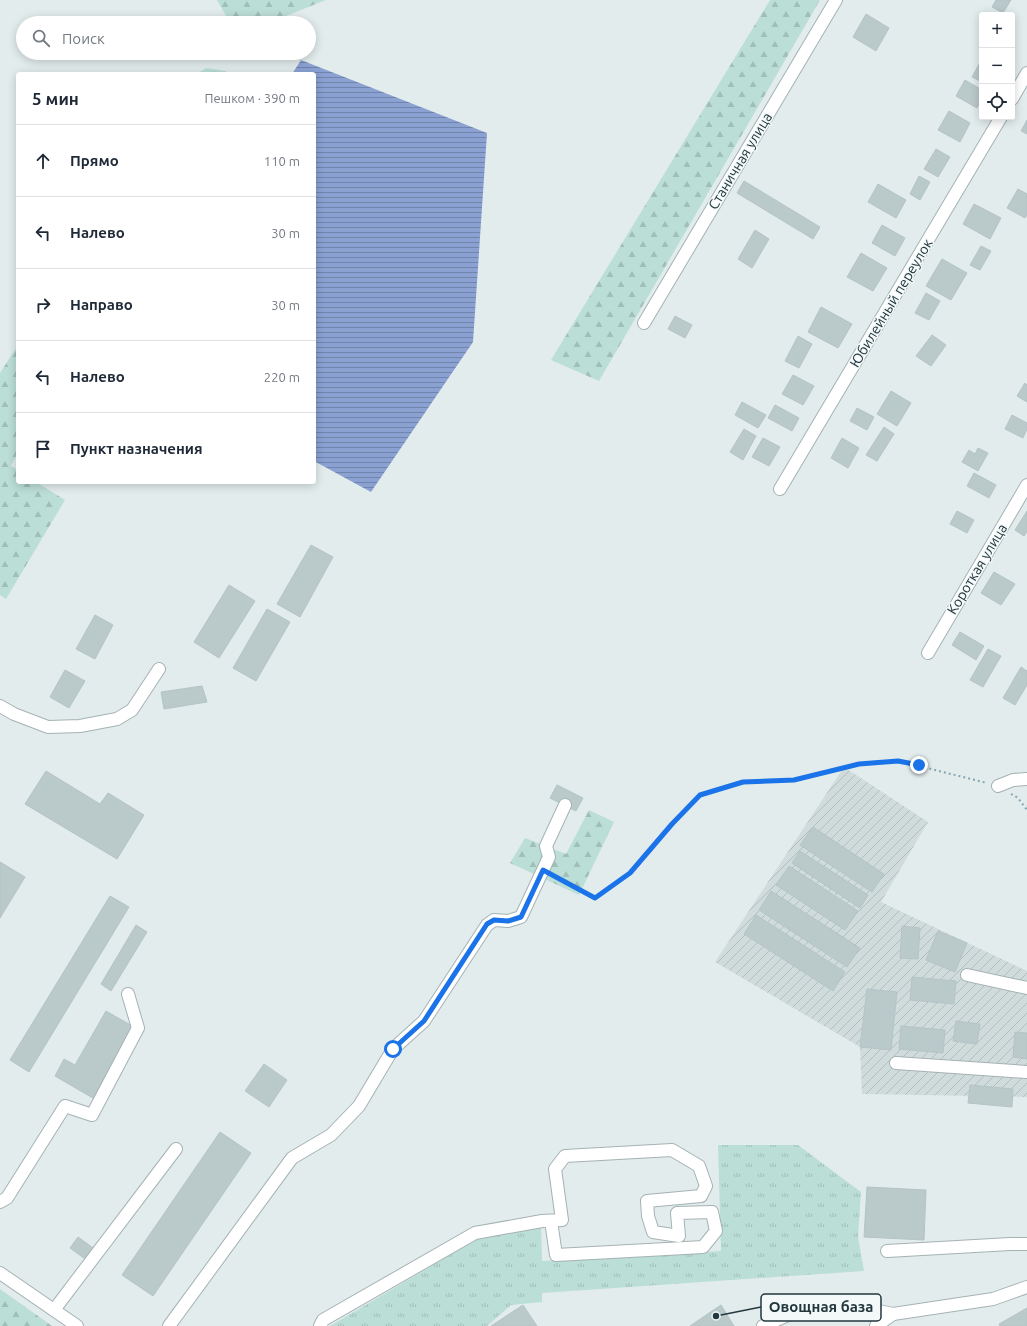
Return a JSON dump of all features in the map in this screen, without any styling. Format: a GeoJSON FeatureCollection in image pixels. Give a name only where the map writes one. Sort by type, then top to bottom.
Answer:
{"type":"FeatureCollection","features":[{"type":"Feature","properties":{"kind":"street","name":"Станичная улица"},"geometry":{"type":"LineString","coordinates":[[644,323],[836,0]]}},
{"type":"Feature","properties":{"kind":"street"},"geometry":{"type":"LineString","coordinates":[[1015,94],[1027,73]]}},
{"type":"Feature","properties":{"kind":"street","name":"Юбилейный переулок"},"geometry":{"type":"LineString","coordinates":[[780,490],[999,120]]}},
{"type":"Feature","properties":{"kind":"street","name":"Короткая улица"},"geometry":{"type":"LineString","coordinates":[[928,653],[1027,485]]}},
{"type":"Feature","properties":{"kind":"street"},"geometry":{"type":"LineString","coordinates":[[0,706],[14,714],[48,727],[80,726],[117,720],[132,710],[159,669]]}},
{"type":"Feature","properties":{"kind":"street"},"geometry":{"type":"LineString","coordinates":[[998,786],[1013,780],[1027,779]]}},
{"type":"Feature","properties":{"kind":"street"},"geometry":{"type":"LineString","coordinates":[[169,1326],[292,1158],[331,1135],[360,1106],[393,1049],[424,1021],[487,924],[494,920],[508,921],[521,917],[549,857],[546,846],[566,805]]}},
{"type":"Feature","properties":{"kind":"street"},"geometry":{"type":"LineString","coordinates":[[967,975],[1027,988]]}},
{"type":"Feature","properties":{"kind":"street"},"geometry":{"type":"LineString","coordinates":[[0,1202],[7,1198],[65,1106],[92,1115],[138,1028],[128,994]]}},
{"type":"Feature","properties":{"kind":"street"},"geometry":{"type":"LineString","coordinates":[[896,1063],[1027,1072]]}},
{"type":"Feature","properties":{"kind":"street"},"geometry":{"type":"LineString","coordinates":[[54,1310],[176,1149]]}},
{"type":"Feature","properties":{"kind":"street"},"geometry":{"type":"LineString","coordinates":[[320,1326],[323,1320],[475,1233],[551,1221],[562,1220],[555,1169],[565,1156],[672,1150],[699,1166],[706,1186],[701,1196],[647,1201],[648,1216],[653,1232],[679,1236],[677,1213],[712,1212],[716,1231],[703,1247],[556,1255],[551,1221]]}},
{"type":"Feature","properties":{"kind":"street"},"geometry":{"type":"LineString","coordinates":[[887,1251],[1027,1244]]}},
{"type":"Feature","properties":{"kind":"street"},"geometry":{"type":"LineString","coordinates":[[0,1273],[77,1326]]}},
{"type":"Feature","properties":{"kind":"street"},"geometry":{"type":"LineString","coordinates":[[764,1326],[788,1315],[844,1304],[893,1314],[993,1299],[1027,1287]]}},
{"type":"Feature","properties":{"kind":"street"},"geometry":{"type":"LineString","coordinates":[[876,1326],[893,1314]]}},
{"type":"Feature","properties":{"kind":"path"},"geometry":{"type":"LineString","coordinates":[[543,870],[595,898],[630,873],[672,824],[700,795],[743,782],[794,780],[859,764],[898,761],[998,786],[1018,798],[1027,810]]}},
{"type":"Feature","properties":{"kind":"shaded area"},"geometry":{"type":"Polygon","coordinates":[[[844,767],[928,822],[881,902],[1027,971],[1027,1097],[862,1094],[860,1047],[715,962],[844,767]]]}},
{"type":"Feature","properties":{"kind":"green space"},"geometry":{"type":"Polygon","coordinates":[[[217,0],[326,0],[286,16],[226,16],[217,0]]]}},
{"type":"Feature","properties":{"kind":"green space"},"geometry":{"type":"Polygon","coordinates":[[[770,0],[820,0],[599,381],[551,360],[770,0]]]}},
{"type":"Feature","properties":{"kind":"green space"},"geometry":{"type":"Polygon","coordinates":[[[206,68],[226,71],[226,72],[200,72],[206,68]]]}},
{"type":"Feature","properties":{"kind":"green space"},"geometry":{"type":"Polygon","coordinates":[[[16,348],[16,456],[11,466],[16,469],[16,484],[39,484],[65,500],[6,599],[0,595],[0,373],[16,348]]]}},
{"type":"Feature","properties":{"kind":"green space"},"geometry":{"type":"Polygon","coordinates":[[[589,810],[614,822],[579,895],[510,863],[525,838],[566,854],[589,810]]]}},
{"type":"Feature","properties":{"kind":"green space"},"geometry":{"type":"Polygon","coordinates":[[[718,1145],[798,1145],[861,1192],[858,1237],[864,1271],[542,1293],[542,1302],[511,1305],[487,1326],[330,1326],[479,1238],[541,1227],[542,1261],[721,1251],[718,1145]]]}},
{"type":"Feature","properties":{"kind":"green space"},"geometry":{"type":"Polygon","coordinates":[[[0,1289],[52,1326],[0,1326],[0,1289]]]}},
{"type":"Feature","properties":{"kind":"water"},"geometry":{"type":"Polygon","coordinates":[[[301,60],[487,133],[473,342],[371,492],[316,462],[316,72],[293,72],[301,60]]]}},
{"type":"Feature","properties":{"kind":"building"},"geometry":{"type":"Polygon","coordinates":[[[996,0],[1011,0],[1004,12],[992,7],[996,0]]]}},
{"type":"Feature","properties":{"kind":"building"},"geometry":{"type":"Polygon","coordinates":[[[866,14],[889,28],[876,51],[853,37],[866,14]]]}},
{"type":"Feature","properties":{"kind":"building"},"geometry":{"type":"Polygon","coordinates":[[[979,64],[979,80],[972,77],[979,64]]]}},
{"type":"Feature","properties":{"kind":"building"},"geometry":{"type":"Polygon","coordinates":[[[965,80],[979,88],[979,104],[977,108],[956,96],[965,80]]]}},
{"type":"Feature","properties":{"kind":"building"},"geometry":{"type":"Polygon","coordinates":[[[949,111],[970,123],[960,142],[938,130],[949,111]]]}},
{"type":"Feature","properties":{"kind":"building"},"geometry":{"type":"Polygon","coordinates":[[[1027,120],[1027,134],[1021,131],[1027,120]]]}},
{"type":"Feature","properties":{"kind":"building"},"geometry":{"type":"Polygon","coordinates":[[[936,149],[950,157],[938,177],[924,169],[936,149]]]}},
{"type":"Feature","properties":{"kind":"building"},"geometry":{"type":"Polygon","coordinates":[[[919,176],[930,182],[920,200],[910,194],[919,176]]]}},
{"type":"Feature","properties":{"kind":"building"},"geometry":{"type":"Polygon","coordinates":[[[744,181],[820,227],[813,239],[737,193],[744,181]]]}},
{"type":"Feature","properties":{"kind":"building"},"geometry":{"type":"Polygon","coordinates":[[[878,184],[906,200],[896,218],[868,202],[878,184]]]}},
{"type":"Feature","properties":{"kind":"building"},"geometry":{"type":"Polygon","coordinates":[[[1018,189],[1027,194],[1027,215],[1025,218],[1007,208],[1018,189]]]}},
{"type":"Feature","properties":{"kind":"building"},"geometry":{"type":"Polygon","coordinates":[[[974,204],[1001,218],[990,239],[963,224],[974,204]]]}},
{"type":"Feature","properties":{"kind":"building"},"geometry":{"type":"Polygon","coordinates":[[[882,225],[905,238],[895,256],[872,243],[882,225]]]}},
{"type":"Feature","properties":{"kind":"building"},"geometry":{"type":"Polygon","coordinates":[[[755,230],[769,239],[752,268],[738,259],[755,230]]]}},
{"type":"Feature","properties":{"kind":"building"},"geometry":{"type":"Polygon","coordinates":[[[981,246],[991,251],[980,270],[970,265],[981,246]]]}},
{"type":"Feature","properties":{"kind":"building"},"geometry":{"type":"Polygon","coordinates":[[[861,253],[887,268],[873,291],[847,277],[861,253]]]}},
{"type":"Feature","properties":{"kind":"building"},"geometry":{"type":"Polygon","coordinates":[[[942,259],[967,273],[951,300],[926,286],[942,259]]]}},
{"type":"Feature","properties":{"kind":"building"},"geometry":{"type":"Polygon","coordinates":[[[926,293],[940,301],[929,320],[915,313],[926,293]]]}},
{"type":"Feature","properties":{"kind":"building"},"geometry":{"type":"Polygon","coordinates":[[[821,307],[852,324],[838,348],[808,332],[821,307]]]}},
{"type":"Feature","properties":{"kind":"building"},"geometry":{"type":"Polygon","coordinates":[[[675,316],[692,325],[685,338],[668,329],[675,316]]]}},
{"type":"Feature","properties":{"kind":"building"},"geometry":{"type":"Polygon","coordinates":[[[932,335],[946,345],[931,366],[916,356],[932,335]]]}},
{"type":"Feature","properties":{"kind":"building"},"geometry":{"type":"Polygon","coordinates":[[[798,336],[812,344],[799,368],[785,361],[798,336]]]}},
{"type":"Feature","properties":{"kind":"building"},"geometry":{"type":"Polygon","coordinates":[[[793,375],[814,386],[803,405],[782,394],[793,375]]]}},
{"type":"Feature","properties":{"kind":"building"},"geometry":{"type":"Polygon","coordinates":[[[1025,383],[1027,385],[1027,402],[1017,396],[1025,383]]]}},
{"type":"Feature","properties":{"kind":"building"},"geometry":{"type":"Polygon","coordinates":[[[891,391],[911,403],[897,426],[877,414],[891,391]]]}},
{"type":"Feature","properties":{"kind":"building"},"geometry":{"type":"Polygon","coordinates":[[[742,402],[766,415],[758,428],[735,415],[742,402]]]}},
{"type":"Feature","properties":{"kind":"building"},"geometry":{"type":"Polygon","coordinates":[[[775,405],[799,418],[792,431],[768,418],[775,405]]]}},
{"type":"Feature","properties":{"kind":"building"},"geometry":{"type":"Polygon","coordinates":[[[857,408],[874,417],[867,430],[850,421],[857,408]]]}},
{"type":"Feature","properties":{"kind":"building"},"geometry":{"type":"Polygon","coordinates":[[[1012,415],[1027,423],[1027,429],[1023,438],[1005,429],[1012,415]]]}},
{"type":"Feature","properties":{"kind":"building"},"geometry":{"type":"Polygon","coordinates":[[[884,427],[894,434],[877,461],[866,455],[884,427]]]}},
{"type":"Feature","properties":{"kind":"building"},"geometry":{"type":"Polygon","coordinates":[[[744,429],[756,436],[743,460],[730,452],[744,429]]]}},
{"type":"Feature","properties":{"kind":"building"},"geometry":{"type":"Polygon","coordinates":[[[763,438],[780,447],[769,466],[752,457],[763,438]]]}},
{"type":"Feature","properties":{"kind":"building"},"geometry":{"type":"Polygon","coordinates":[[[842,438],[859,448],[848,468],[831,458],[842,438]]]}},
{"type":"Feature","properties":{"kind":"building"},"geometry":{"type":"Polygon","coordinates":[[[978,448],[988,453],[978,471],[962,462],[969,450],[975,454],[978,448]]]}},
{"type":"Feature","properties":{"kind":"building"},"geometry":{"type":"Polygon","coordinates":[[[974,473],[996,485],[989,498],[967,486],[974,473]]]}},
{"type":"Feature","properties":{"kind":"building"},"geometry":{"type":"Polygon","coordinates":[[[957,511],[974,520],[967,533],[950,524],[957,511]]]}},
{"type":"Feature","properties":{"kind":"building"},"geometry":{"type":"Polygon","coordinates":[[[1027,511],[1027,532],[1024,536],[1015,530],[1027,511]]]}},
{"type":"Feature","properties":{"kind":"building"},"geometry":{"type":"Polygon","coordinates":[[[311,545],[333,557],[300,617],[277,604],[311,545]]]}},
{"type":"Feature","properties":{"kind":"building"},"geometry":{"type":"Polygon","coordinates":[[[994,572],[1015,584],[1001,605],[981,593],[994,572]]]}},
{"type":"Feature","properties":{"kind":"building"},"geometry":{"type":"Polygon","coordinates":[[[229,585],[255,601],[219,658],[194,642],[229,585]]]}},
{"type":"Feature","properties":{"kind":"building"},"geometry":{"type":"Polygon","coordinates":[[[267,609],[290,622],[256,681],[233,668],[267,609]]]}},
{"type":"Feature","properties":{"kind":"building"},"geometry":{"type":"Polygon","coordinates":[[[95,615],[113,625],[95,659],[76,649],[95,615]]]}},
{"type":"Feature","properties":{"kind":"building"},"geometry":{"type":"Polygon","coordinates":[[[960,632],[984,646],[976,660],[952,645],[960,632]]]}},
{"type":"Feature","properties":{"kind":"building"},"geometry":{"type":"Polygon","coordinates":[[[988,649],[1001,656],[983,687],[970,680],[988,649]]]}},
{"type":"Feature","properties":{"kind":"building"},"geometry":{"type":"Polygon","coordinates":[[[1021,667],[1027,671],[1027,685],[1015,705],[1003,698],[1021,667]]]}},
{"type":"Feature","properties":{"kind":"building"},"geometry":{"type":"Polygon","coordinates":[[[65,670],[85,681],[69,708],[50,697],[65,670]]]}},
{"type":"Feature","properties":{"kind":"building"},"geometry":{"type":"Polygon","coordinates":[[[202,686],[207,702],[164,709],[161,692],[202,686]]]}},
{"type":"Feature","properties":{"kind":"building"},"geometry":{"type":"Polygon","coordinates":[[[46,771],[100,804],[108,793],[144,815],[117,859],[25,804],[46,771]]]}},
{"type":"Feature","properties":{"kind":"building"},"geometry":{"type":"Polygon","coordinates":[[[557,785],[583,798],[576,811],[550,798],[557,785]]]}},
{"type":"Feature","properties":{"kind":"building"},"geometry":{"type":"Polygon","coordinates":[[[813,827],[884,874],[872,892],[800,845],[813,827]]]}},
{"type":"Feature","properties":{"kind":"building"},"geometry":{"type":"Polygon","coordinates":[[[800,851],[868,895],[860,908],[792,863],[800,851]]]}},
{"type":"Feature","properties":{"kind":"building"},"geometry":{"type":"Polygon","coordinates":[[[0,862],[25,877],[0,918],[0,862]]]}},
{"type":"Feature","properties":{"kind":"building"},"geometry":{"type":"Polygon","coordinates":[[[789,866],[858,911],[845,930],[776,885],[789,866]]]}},
{"type":"Feature","properties":{"kind":"building"},"geometry":{"type":"Polygon","coordinates":[[[771,891],[860,948],[847,967],[759,910],[771,891]]]}},
{"type":"Feature","properties":{"kind":"building"},"geometry":{"type":"Polygon","coordinates":[[[110,896],[129,907],[29,1072],[10,1060],[110,896]]]}},
{"type":"Feature","properties":{"kind":"building"},"geometry":{"type":"Polygon","coordinates":[[[756,915],[845,972],[833,991],[744,934],[756,915]]]}},
{"type":"Feature","properties":{"kind":"building"},"geometry":{"type":"Polygon","coordinates":[[[136,925],[147,932],[111,991],[101,984],[136,925]]]}},
{"type":"Feature","properties":{"kind":"building"},"geometry":{"type":"Polygon","coordinates":[[[902,926],[920,928],[918,959],[900,958],[902,926]]]}},
{"type":"Feature","properties":{"kind":"building"},"geometry":{"type":"Polygon","coordinates":[[[938,931],[967,943],[955,972],[926,960],[938,931]]]}},
{"type":"Feature","properties":{"kind":"building"},"geometry":{"type":"Polygon","coordinates":[[[912,977],[956,981],[954,1004],[910,1000],[912,977]]]}},
{"type":"Feature","properties":{"kind":"building"},"geometry":{"type":"Polygon","coordinates":[[[867,989],[897,992],[891,1050],[860,1047],[867,989]]]}},
{"type":"Feature","properties":{"kind":"building"},"geometry":{"type":"Polygon","coordinates":[[[106,1011],[134,1027],[102,1082],[107,1085],[98,1101],[55,1076],[64,1059],[75,1065],[106,1011]]]}},
{"type":"Feature","properties":{"kind":"building"},"geometry":{"type":"Polygon","coordinates":[[[956,1021],[980,1024],[977,1044],[953,1041],[956,1021]]]}},
{"type":"Feature","properties":{"kind":"building"},"geometry":{"type":"Polygon","coordinates":[[[901,1026],[945,1030],[943,1053],[899,1049],[901,1026]]]}},
{"type":"Feature","properties":{"kind":"building"},"geometry":{"type":"Polygon","coordinates":[[[1015,1032],[1027,1033],[1027,1059],[1013,1057],[1015,1032]]]}},
{"type":"Feature","properties":{"kind":"building"},"geometry":{"type":"Polygon","coordinates":[[[264,1064],[287,1080],[269,1107],[245,1091],[264,1064]]]}},
{"type":"Feature","properties":{"kind":"building"},"geometry":{"type":"Polygon","coordinates":[[[970,1085],[1013,1089],[1012,1107],[968,1103],[970,1085]]]}},
{"type":"Feature","properties":{"kind":"building"},"geometry":{"type":"Polygon","coordinates":[[[220,1132],[251,1153],[153,1296],[122,1275],[220,1132]]]}},
{"type":"Feature","properties":{"kind":"building"},"geometry":{"type":"Polygon","coordinates":[[[867,1187],[926,1190],[924,1240],[864,1237],[867,1187]]]}},
{"type":"Feature","properties":{"kind":"building"},"geometry":{"type":"Polygon","coordinates":[[[78,1237],[96,1250],[88,1261],[70,1248],[78,1237]]]}},
{"type":"Feature","properties":{"kind":"building"},"geometry":{"type":"Polygon","coordinates":[[[523,1305],[537,1326],[491,1326],[523,1305]]]}},
{"type":"Feature","properties":{"kind":"building"},"geometry":{"type":"Polygon","coordinates":[[[721,1305],[734,1326],[690,1326],[721,1305]]]}},
{"type":"Feature","properties":{"kind":"building"},"geometry":{"type":"Polygon","coordinates":[[[1027,1308],[1027,1326],[1000,1326],[999,1324],[1027,1308]]]}},
{"type":"Feature","properties":{"kind":"place","name":"Овощная база"},"geometry":{"type":"Point","coordinates":[716,1316]}},
{"type":"Feature","properties":{"kind":"route"},"geometry":{"type":"LineString","coordinates":[[393,1049],[424,1021],[487,924],[494,920],[508,921],[521,917],[543,870],[595,898],[630,873],[672,824],[700,795],[743,782],[794,780],[859,764],[898,761],[919,765]]}}]}
